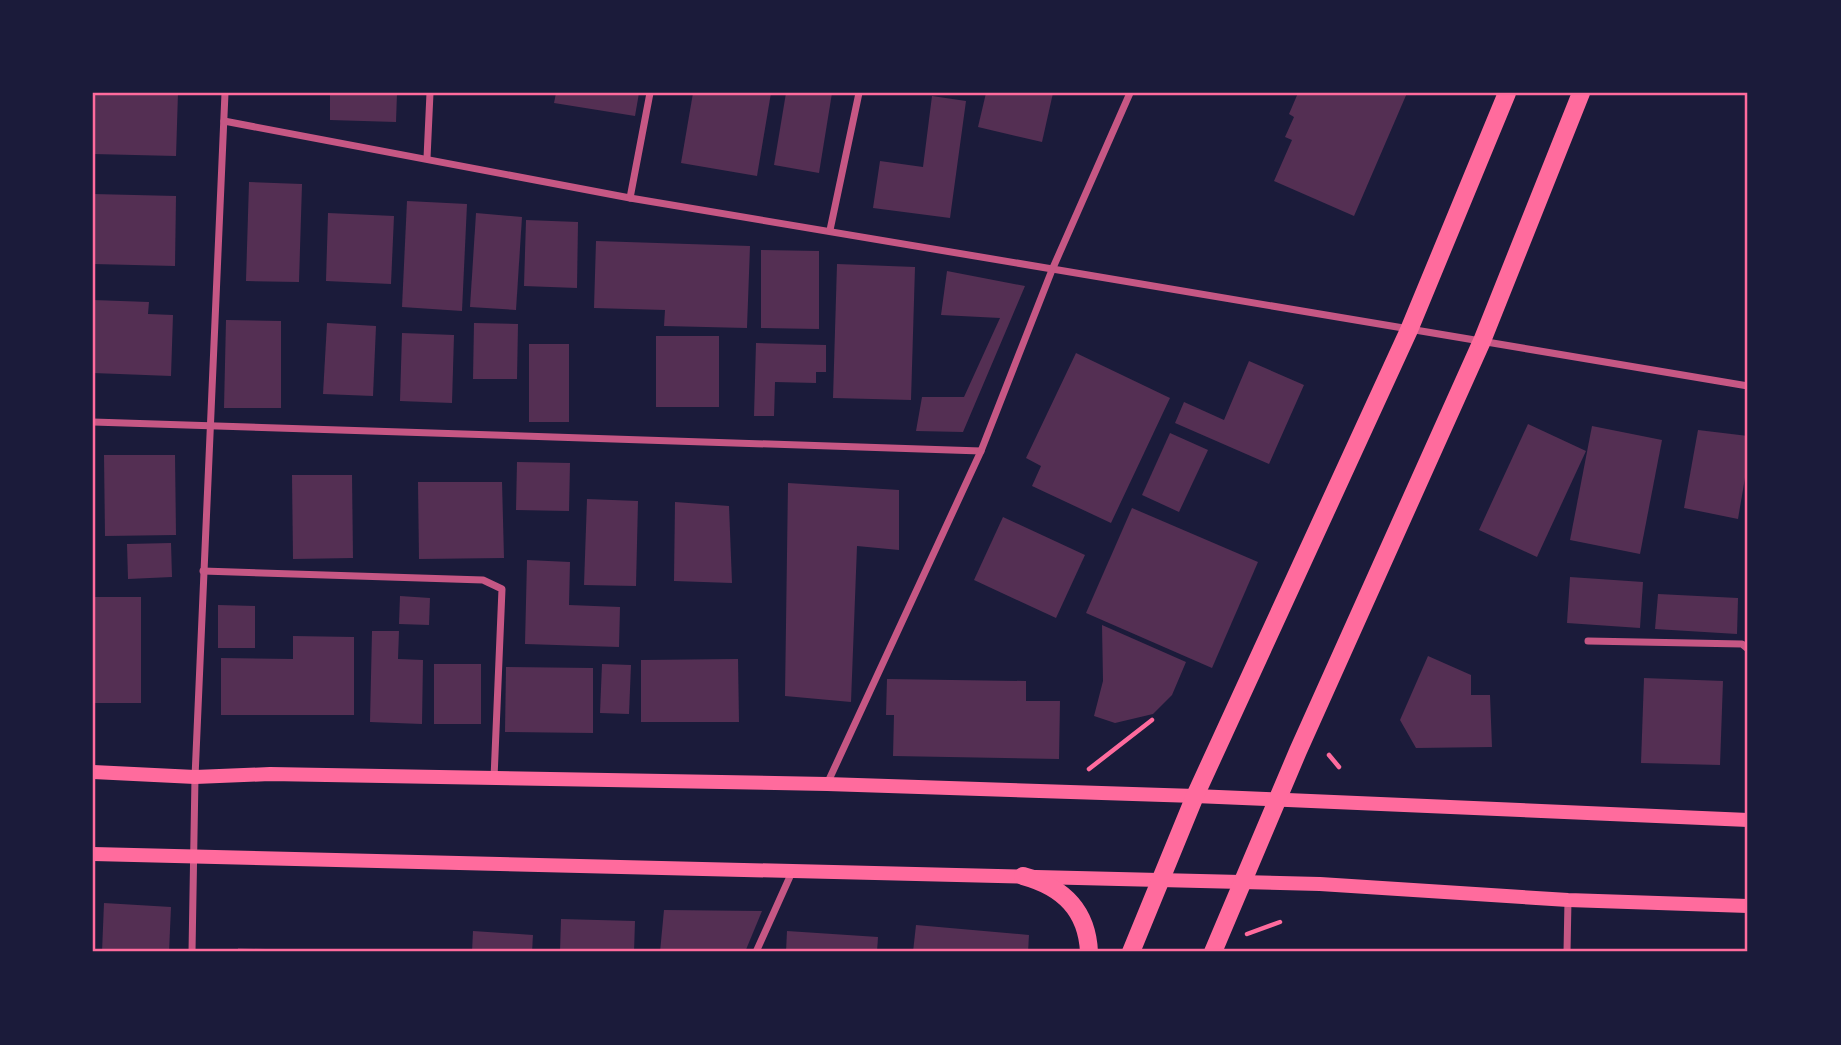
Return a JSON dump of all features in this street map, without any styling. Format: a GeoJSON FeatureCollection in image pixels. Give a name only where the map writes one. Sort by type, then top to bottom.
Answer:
{"type":"FeatureCollection","features":[{"type":"Feature","properties":{"kind":"main road"},"geometry":{"type":"LineString","coordinates":[[1131,952],[1195,796],[1409,330],[1507,93]]}},
{"type":"Feature","properties":{"kind":"main road"},"geometry":{"type":"LineString","coordinates":[[1213,952],[1482,341],[1581,93]]}},
{"type":"Feature","properties":{"kind":"main road"},"geometry":{"type":"LineString","coordinates":[[93,772],[195,777],[270,774],[827,785],[1195,796],[1748,820]]}},
{"type":"Feature","properties":{"kind":"main road"},"geometry":{"type":"LineString","coordinates":[[93,854],[195,859],[1320,884],[1568,900],[1748,906]]}},
{"type":"Feature","properties":{"kind":"main road"},"geometry":{"type":"LineString","coordinates":[[1023,876],[1056,888],[1072,902],[1084,921],[1089,952]]}},
{"type":"Feature","properties":{"kind":"street"},"geometry":{"type":"LineString","coordinates":[[192,952],[195,777],[225,93]]}},
{"type":"Feature","properties":{"kind":"street"},"geometry":{"type":"LineString","coordinates":[[427,158],[430,93]]}},
{"type":"Feature","properties":{"kind":"street"},"geometry":{"type":"LineString","coordinates":[[630,198],[650,93]]}},
{"type":"Feature","properties":{"kind":"street"},"geometry":{"type":"LineString","coordinates":[[830,230],[859,93]]}},
{"type":"Feature","properties":{"kind":"street"},"geometry":{"type":"LineString","coordinates":[[827,785],[981,451],[1052,270],[1130,93]]}},
{"type":"Feature","properties":{"kind":"street"},"geometry":{"type":"LineString","coordinates":[[224,121],[630,198],[1748,386]]}},
{"type":"Feature","properties":{"kind":"street"},"geometry":{"type":"LineString","coordinates":[[93,422],[981,451]]}},
{"type":"Feature","properties":{"kind":"street"},"geometry":{"type":"LineString","coordinates":[[204,571],[482,580],[502,589],[494,778]]}},
{"type":"Feature","properties":{"kind":"street"},"geometry":{"type":"LineString","coordinates":[[1588,640],[1742,644],[1748,649]]}},
{"type":"Feature","properties":{"kind":"street"},"geometry":{"type":"LineString","coordinates":[[756,952],[792,872]]}},
{"type":"Feature","properties":{"kind":"street"},"geometry":{"type":"LineString","coordinates":[[1567,952],[1568,900]]}},
{"type":"Feature","properties":{"kind":"path"},"geometry":{"type":"LineString","coordinates":[[1088,770],[1152,720]]}},
{"type":"Feature","properties":{"kind":"path"},"geometry":{"type":"LineString","coordinates":[[1329,755],[1339,767]]}},
{"type":"Feature","properties":{"kind":"path"},"geometry":{"type":"LineString","coordinates":[[1242,936],[1280,922]]}},
{"type":"Feature","properties":{"kind":"building"},"geometry":{"type":"Polygon","coordinates":[[[93,93],[178,93],[176,156],[93,154],[93,93]]]}},
{"type":"Feature","properties":{"kind":"building"},"geometry":{"type":"Polygon","coordinates":[[[330,93],[397,93],[396,122],[330,120],[330,93]]]}},
{"type":"Feature","properties":{"kind":"building"},"geometry":{"type":"Polygon","coordinates":[[[556,93],[639,93],[635,116],[554,103],[556,93]]]}},
{"type":"Feature","properties":{"kind":"building"},"geometry":{"type":"Polygon","coordinates":[[[693,93],[771,93],[757,176],[681,163],[693,93]]]}},
{"type":"Feature","properties":{"kind":"building"},"geometry":{"type":"Polygon","coordinates":[[[786,93],[832,93],[819,173],[774,165],[786,93]]]}},
{"type":"Feature","properties":{"kind":"building"},"geometry":{"type":"Polygon","coordinates":[[[986,93],[1053,93],[1042,142],[978,127],[986,93]]]}},
{"type":"Feature","properties":{"kind":"building"},"geometry":{"type":"Polygon","coordinates":[[[1298,93],[1407,93],[1354,216],[1274,181],[1292,140],[1285,137],[1294,117],[1289,114],[1298,93]]]}},
{"type":"Feature","properties":{"kind":"building"},"geometry":{"type":"Polygon","coordinates":[[[932,96],[966,101],[950,218],[873,208],[880,161],[923,167],[932,96]]]}},
{"type":"Feature","properties":{"kind":"building"},"geometry":{"type":"Polygon","coordinates":[[[249,182],[302,184],[299,282],[246,281],[249,182]]]}},
{"type":"Feature","properties":{"kind":"building"},"geometry":{"type":"Polygon","coordinates":[[[93,194],[176,196],[175,266],[93,264],[93,194]]]}},
{"type":"Feature","properties":{"kind":"building"},"geometry":{"type":"Polygon","coordinates":[[[407,201],[467,204],[462,311],[402,307],[407,201]]]}},
{"type":"Feature","properties":{"kind":"building"},"geometry":{"type":"Polygon","coordinates":[[[328,213],[394,216],[391,284],[326,281],[328,213]]]}},
{"type":"Feature","properties":{"kind":"building"},"geometry":{"type":"Polygon","coordinates":[[[476,213],[522,217],[516,310],[470,307],[476,213]]]}},
{"type":"Feature","properties":{"kind":"building"},"geometry":{"type":"Polygon","coordinates":[[[526,220],[578,222],[577,288],[524,286],[526,220]]]}},
{"type":"Feature","properties":{"kind":"building"},"geometry":{"type":"Polygon","coordinates":[[[596,241],[750,246],[747,328],[664,326],[665,310],[594,308],[596,241]]]}},
{"type":"Feature","properties":{"kind":"building"},"geometry":{"type":"Polygon","coordinates":[[[761,250],[819,251],[819,329],[761,328],[761,250]]]}},
{"type":"Feature","properties":{"kind":"building"},"geometry":{"type":"Polygon","coordinates":[[[837,264],[915,267],[911,400],[833,398],[837,264]]]}},
{"type":"Feature","properties":{"kind":"building"},"geometry":{"type":"Polygon","coordinates":[[[947,271],[1025,286],[963,432],[916,431],[922,397],[964,397],[1000,318],[941,315],[947,271]]]}},
{"type":"Feature","properties":{"kind":"building"},"geometry":{"type":"Polygon","coordinates":[[[93,300],[149,302],[148,314],[173,315],[171,376],[93,373],[93,300]]]}},
{"type":"Feature","properties":{"kind":"building"},"geometry":{"type":"Polygon","coordinates":[[[226,320],[281,321],[281,408],[224,408],[226,320]]]}},
{"type":"Feature","properties":{"kind":"building"},"geometry":{"type":"Polygon","coordinates":[[[327,323],[376,326],[373,396],[323,394],[327,323]]]}},
{"type":"Feature","properties":{"kind":"building"},"geometry":{"type":"Polygon","coordinates":[[[474,323],[518,324],[517,379],[473,379],[474,323]]]}},
{"type":"Feature","properties":{"kind":"building"},"geometry":{"type":"Polygon","coordinates":[[[402,333],[454,335],[452,403],[400,401],[402,333]]]}},
{"type":"Feature","properties":{"kind":"building"},"geometry":{"type":"Polygon","coordinates":[[[656,336],[719,336],[719,407],[656,407],[656,336]]]}},
{"type":"Feature","properties":{"kind":"building"},"geometry":{"type":"Polygon","coordinates":[[[756,343],[826,345],[826,372],[816,372],[816,383],[775,382],[774,416],[754,416],[756,343]]]}},
{"type":"Feature","properties":{"kind":"building"},"geometry":{"type":"Polygon","coordinates":[[[529,344],[569,344],[569,422],[529,422],[529,344]]]}},
{"type":"Feature","properties":{"kind":"building"},"geometry":{"type":"Polygon","coordinates":[[[1076,353],[1170,398],[1111,523],[1032,486],[1041,466],[1026,458],[1076,353]]]}},
{"type":"Feature","properties":{"kind":"building"},"geometry":{"type":"Polygon","coordinates":[[[1249,361],[1304,385],[1269,464],[1175,423],[1184,402],[1224,420],[1249,361]]]}},
{"type":"Feature","properties":{"kind":"building"},"geometry":{"type":"Polygon","coordinates":[[[1528,424],[1586,451],[1537,557],[1479,530],[1528,424]]]}},
{"type":"Feature","properties":{"kind":"building"},"geometry":{"type":"Polygon","coordinates":[[[1592,426],[1662,440],[1640,554],[1570,540],[1592,426]]]}},
{"type":"Feature","properties":{"kind":"building"},"geometry":{"type":"Polygon","coordinates":[[[1698,430],[1748,436],[1748,460],[1738,519],[1684,508],[1698,430]]]}},
{"type":"Feature","properties":{"kind":"building"},"geometry":{"type":"Polygon","coordinates":[[[1170,433],[1208,450],[1179,512],[1142,495],[1170,433]]]}},
{"type":"Feature","properties":{"kind":"building"},"geometry":{"type":"Polygon","coordinates":[[[104,455],[175,455],[176,535],[105,536],[104,455]]]}},
{"type":"Feature","properties":{"kind":"building"},"geometry":{"type":"Polygon","coordinates":[[[517,462],[570,463],[569,511],[516,510],[517,462]]]}},
{"type":"Feature","properties":{"kind":"building"},"geometry":{"type":"Polygon","coordinates":[[[292,475],[352,475],[353,558],[293,559],[292,475]]]}},
{"type":"Feature","properties":{"kind":"building"},"geometry":{"type":"Polygon","coordinates":[[[418,482],[502,482],[504,558],[419,559],[418,482]]]}},
{"type":"Feature","properties":{"kind":"building"},"geometry":{"type":"Polygon","coordinates":[[[788,483],[899,490],[899,550],[857,546],[851,702],[785,696],[788,483]]]}},
{"type":"Feature","properties":{"kind":"building"},"geometry":{"type":"Polygon","coordinates":[[[587,499],[638,501],[636,586],[584,585],[587,499]]]}},
{"type":"Feature","properties":{"kind":"building"},"geometry":{"type":"Polygon","coordinates":[[[675,502],[729,506],[732,583],[674,581],[675,502]]]}},
{"type":"Feature","properties":{"kind":"building"},"geometry":{"type":"Polygon","coordinates":[[[1132,508],[1258,562],[1212,668],[1086,613],[1132,508]]]}},
{"type":"Feature","properties":{"kind":"building"},"geometry":{"type":"Polygon","coordinates":[[[1003,517],[1085,555],[1056,618],[974,580],[1003,517]]]}},
{"type":"Feature","properties":{"kind":"building"},"geometry":{"type":"Polygon","coordinates":[[[171,543],[172,577],[128,579],[127,544],[171,543]]]}},
{"type":"Feature","properties":{"kind":"building"},"geometry":{"type":"Polygon","coordinates":[[[527,560],[570,562],[569,605],[620,607],[619,647],[525,644],[527,560]]]}},
{"type":"Feature","properties":{"kind":"building"},"geometry":{"type":"Polygon","coordinates":[[[1570,577],[1643,582],[1640,628],[1567,623],[1570,577]]]}},
{"type":"Feature","properties":{"kind":"building"},"geometry":{"type":"Polygon","coordinates":[[[1658,594],[1738,598],[1737,634],[1655,629],[1658,594]]]}},
{"type":"Feature","properties":{"kind":"building"},"geometry":{"type":"Polygon","coordinates":[[[400,596],[430,598],[429,625],[399,624],[400,596]]]}},
{"type":"Feature","properties":{"kind":"building"},"geometry":{"type":"Polygon","coordinates":[[[93,597],[141,597],[141,703],[93,703],[93,597]]]}},
{"type":"Feature","properties":{"kind":"building"},"geometry":{"type":"Polygon","coordinates":[[[218,605],[255,606],[255,648],[218,648],[218,605]]]}},
{"type":"Feature","properties":{"kind":"building"},"geometry":{"type":"Polygon","coordinates":[[[1102,625],[1186,662],[1172,695],[1153,714],[1115,723],[1094,716],[1103,681],[1102,625]]]}},
{"type":"Feature","properties":{"kind":"building"},"geometry":{"type":"Polygon","coordinates":[[[372,631],[399,631],[398,659],[423,660],[422,724],[370,722],[372,631]]]}},
{"type":"Feature","properties":{"kind":"building"},"geometry":{"type":"Polygon","coordinates":[[[293,636],[354,637],[354,715],[221,715],[221,658],[293,659],[293,636]]]}},
{"type":"Feature","properties":{"kind":"building"},"geometry":{"type":"Polygon","coordinates":[[[1428,656],[1471,675],[1471,695],[1490,695],[1492,747],[1416,748],[1400,720],[1428,656]]]}},
{"type":"Feature","properties":{"kind":"building"},"geometry":{"type":"Polygon","coordinates":[[[738,659],[739,722],[641,722],[641,660],[738,659]]]}},
{"type":"Feature","properties":{"kind":"building"},"geometry":{"type":"Polygon","coordinates":[[[434,664],[481,664],[481,724],[434,724],[434,664]]]}},
{"type":"Feature","properties":{"kind":"building"},"geometry":{"type":"Polygon","coordinates":[[[602,664],[631,665],[629,714],[600,713],[602,664]]]}},
{"type":"Feature","properties":{"kind":"building"},"geometry":{"type":"Polygon","coordinates":[[[506,667],[593,668],[593,733],[505,732],[506,667]]]}},
{"type":"Feature","properties":{"kind":"building"},"geometry":{"type":"Polygon","coordinates":[[[1644,678],[1723,681],[1720,765],[1641,763],[1644,678]]]}},
{"type":"Feature","properties":{"kind":"building"},"geometry":{"type":"Polygon","coordinates":[[[887,679],[1026,681],[1026,701],[1060,701],[1059,759],[893,756],[894,715],[886,715],[887,679]]]}},
{"type":"Feature","properties":{"kind":"building"},"geometry":{"type":"Polygon","coordinates":[[[104,903],[171,907],[169,952],[102,952],[104,903]]]}},
{"type":"Feature","properties":{"kind":"building"},"geometry":{"type":"Polygon","coordinates":[[[664,910],[762,911],[745,952],[660,952],[664,910]]]}},
{"type":"Feature","properties":{"kind":"building"},"geometry":{"type":"Polygon","coordinates":[[[561,919],[635,921],[634,952],[560,952],[561,919]]]}},
{"type":"Feature","properties":{"kind":"building"},"geometry":{"type":"Polygon","coordinates":[[[916,925],[1029,935],[1028,952],[913,952],[916,925]]]}},
{"type":"Feature","properties":{"kind":"building"},"geometry":{"type":"Polygon","coordinates":[[[473,931],[533,935],[532,952],[472,952],[473,931]]]}},
{"type":"Feature","properties":{"kind":"building"},"geometry":{"type":"Polygon","coordinates":[[[787,931],[878,937],[877,952],[786,952],[787,931]]]}},
{"type":"Feature","properties":{"kind":"building"},"geometry":{"type":"Polygon","coordinates":[[[238,948],[291,950],[291,952],[238,952],[238,948]]]}}]}
